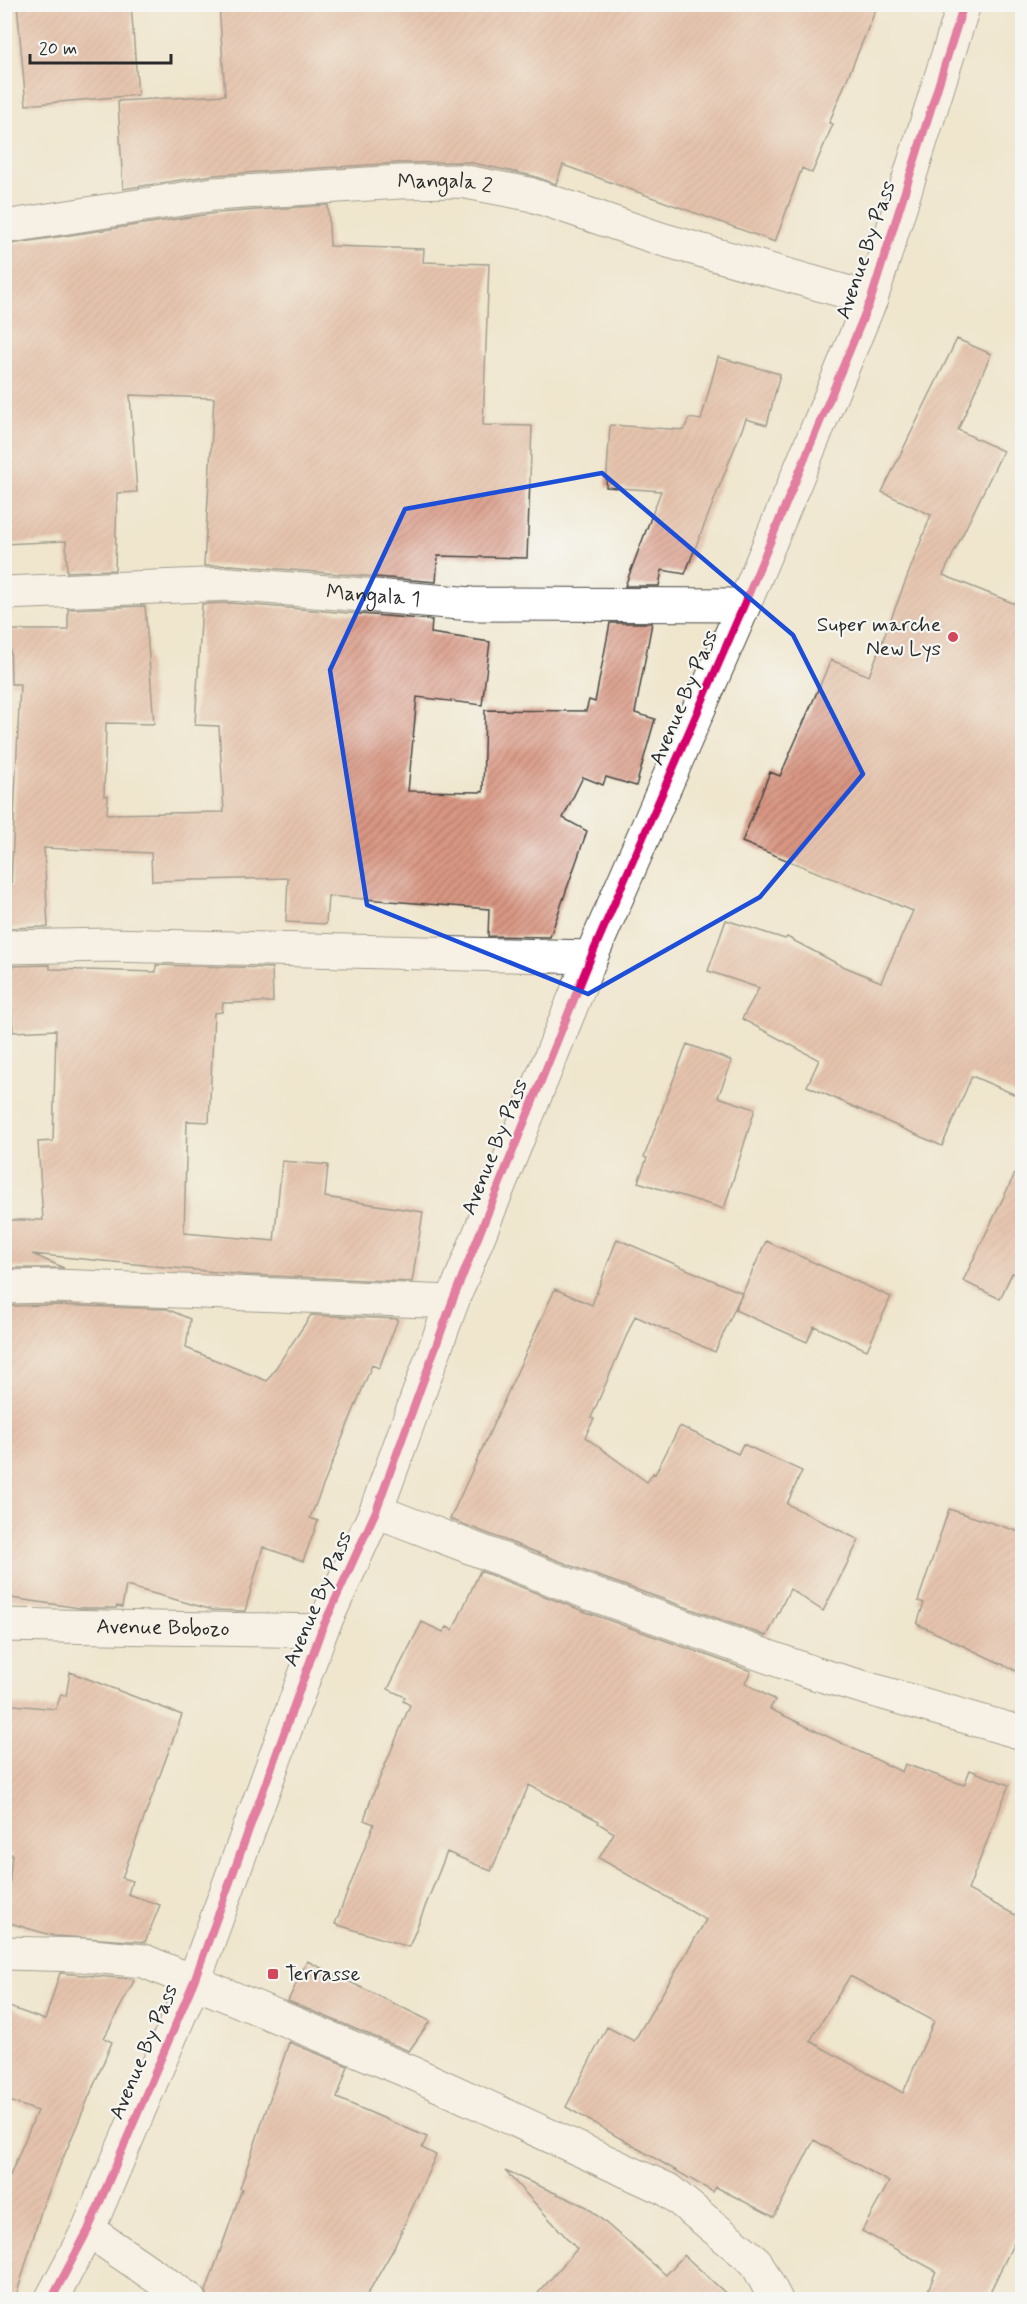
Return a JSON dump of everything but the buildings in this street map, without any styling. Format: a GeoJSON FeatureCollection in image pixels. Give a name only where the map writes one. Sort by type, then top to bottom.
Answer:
{"type":"FeatureCollection","features":[{"type":"Feature","properties":{"kind":"main road","name":"Avenue By Pass"},"geometry":{"type":"LineString","coordinates":[[51,2300],[88,2230],[194,1981],[321,1631],[376,1511],[452,1302],[591,957],[744,605],[871,299],[964,4]]}},
{"type":"Feature","properties":{"kind":"main road","name":"Mangala 2"},"geometry":{"type":"LineString","coordinates":[[4,227],[214,194],[400,182],[461,181],[529,194],[661,239],[871,299]]}},
{"type":"Feature","properties":{"kind":"main road","name":"Mangala 1"},"geometry":{"type":"LineString","coordinates":[[4,593],[230,584],[472,604],[744,605]]}},
{"type":"Feature","properties":{"kind":"main road"},"geometry":{"type":"LineString","coordinates":[[4,947],[110,945],[591,957]]}},
{"type":"Feature","properties":{"kind":"main road"},"geometry":{"type":"LineString","coordinates":[[4,1287],[55,1286],[452,1302]]}},
{"type":"Feature","properties":{"kind":"main road"},"geometry":{"type":"LineString","coordinates":[[376,1511],[592,1594],[814,1673],[1023,1733]]}},
{"type":"Feature","properties":{"kind":"main road","name":"Avenue Bobozo"},"geometry":{"type":"LineString","coordinates":[[4,1625],[321,1631]]}},
{"type":"Feature","properties":{"kind":"main road"},"geometry":{"type":"LineString","coordinates":[[4,1953],[82,1955],[144,1961],[415,2074],[668,2190],[756,2262],[776,2300]]}},
{"type":"Feature","properties":{"kind":"main road"},"geometry":{"type":"LineString","coordinates":[[88,2230],[190,2300]]}},
{"type":"Feature","properties":{"kind":"highlighted area"},"geometry":{"type":"Polygon","coordinates":[[[602,473],[793,635],[863,774],[760,897],[588,994],[367,905],[330,670],[405,509],[602,473]]]}},
{"type":"Feature","properties":{"kind":"cycle path"},"geometry":{"type":"LineString","coordinates":[[51,2300],[88,2230],[194,1981],[321,1631],[376,1511],[452,1302],[591,957],[744,605],[871,299],[964,4]]}},
{"type":"Feature","properties":{"kind":"place","name":"Super marche New Lys"},"geometry":{"type":"Point","coordinates":[953,637]}},
{"type":"Feature","properties":{"kind":"place","name":"Terrasse"},"geometry":{"type":"Point","coordinates":[273,1974]}}]}
